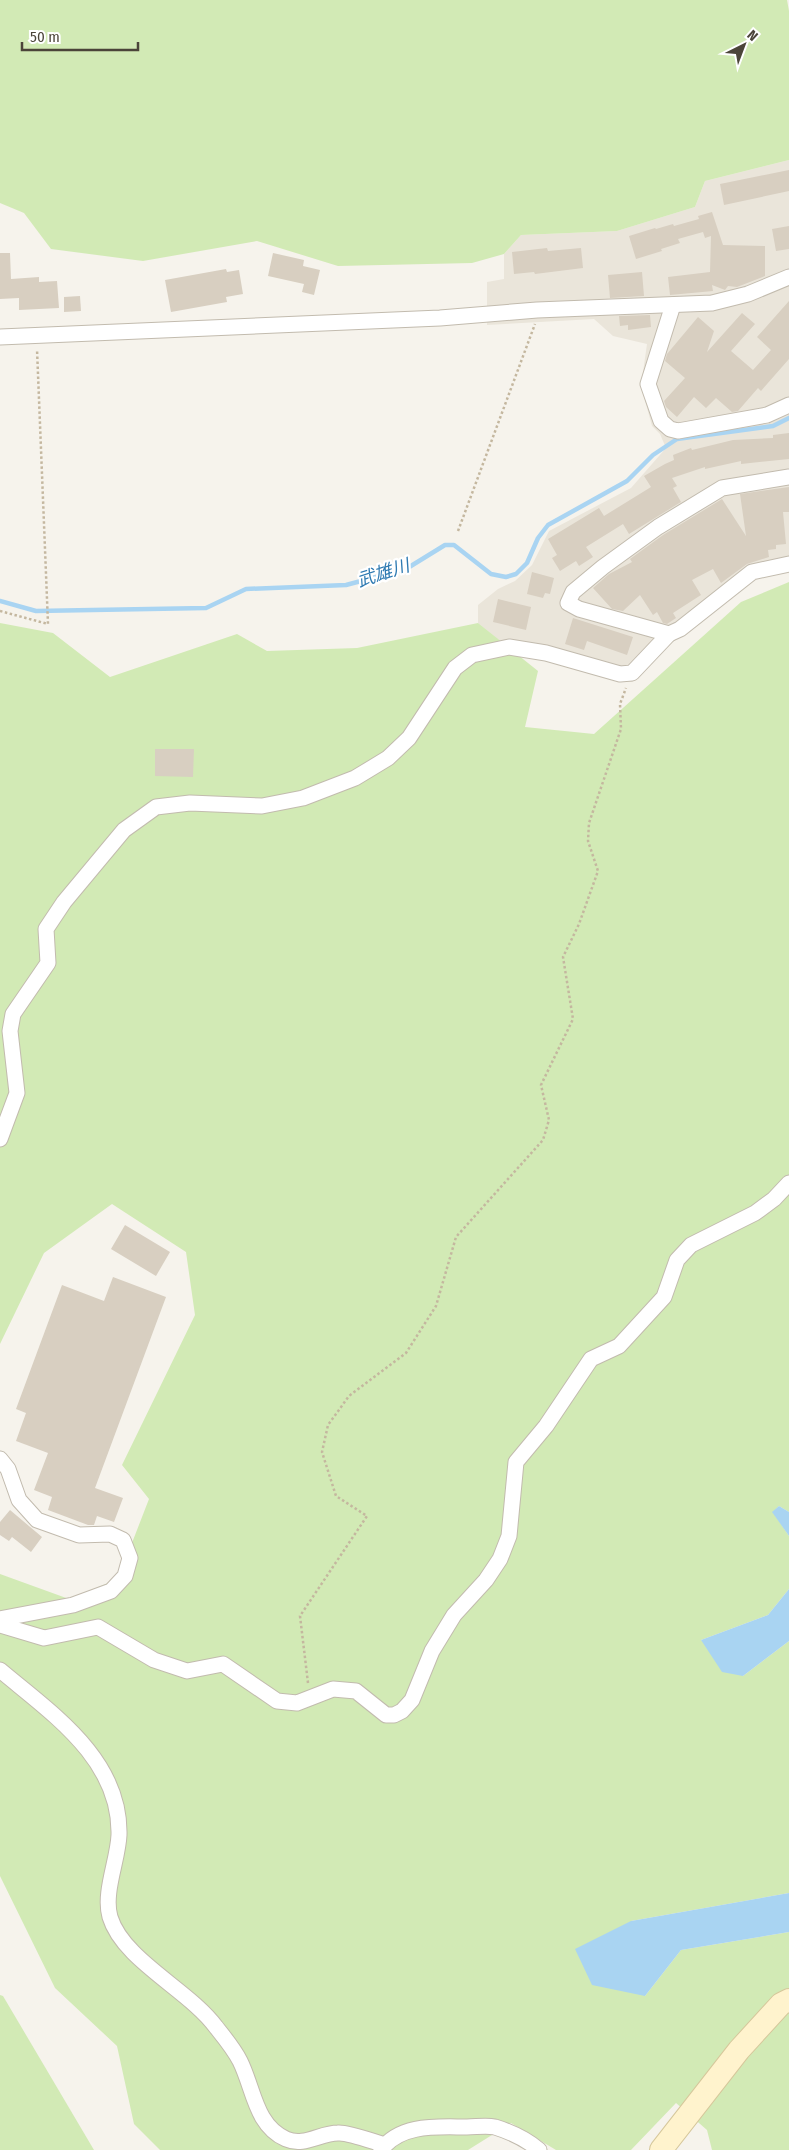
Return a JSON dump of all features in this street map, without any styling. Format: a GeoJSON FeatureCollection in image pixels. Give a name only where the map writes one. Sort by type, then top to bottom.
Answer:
{"type":"FeatureCollection","features":[{"type":"Feature","properties":{"kind":"street"},"geometry":{"type":"LineString","coordinates":[[0,338],[440,318],[537,310],[712,303],[748,294],[789,277]]}},
{"type":"Feature","properties":{"kind":"street"},"geometry":{"type":"LineString","coordinates":[[673,305],[648,384],[661,421],[670,429],[678,431],[767,415],[789,405]]}},
{"type":"Feature","properties":{"kind":"street"},"geometry":{"type":"LineString","coordinates":[[669,634],[579,609],[568,603],[572,592],[658,527],[722,488],[789,477]]}},
{"type":"Feature","properties":{"kind":"street"},"geometry":{"type":"LineString","coordinates":[[0,1139],[17,1093],[10,1031],[13,1014],[48,963],[46,929],[64,902],[124,830],[156,807],[190,803],[262,806],[303,798],[355,778],[388,758],[409,738],[456,668],[472,655],[509,647],[546,653],[620,674],[632,673],[669,634],[680,629],[752,572],[789,564]]}},
{"type":"Feature","properties":{"kind":"street"},"geometry":{"type":"LineString","coordinates":[[0,1625],[44,1638],[98,1627],[154,1660],[187,1671],[223,1664],[278,1701],[297,1703],[333,1689],[356,1691],[386,1715],[394,1715],[402,1711],[412,1700],[432,1651],[454,1616],[486,1580],[500,1559],[509,1536],[516,1462],[546,1426],[591,1359],[620,1346],[664,1297],[677,1260],[691,1246],[755,1213],[774,1199],[789,1183]]}},
{"type":"Feature","properties":{"kind":"street"},"geometry":{"type":"LineString","coordinates":[[0,1459],[8,1468],[19,1500],[37,1520],[79,1535],[110,1534],[123,1540],[130,1558],[125,1576],[111,1591],[73,1606],[0,1619]]}},
{"type":"Feature","properties":{"kind":"street"},"geometry":{"type":"LineString","coordinates":[[0,1670],[63,1723],[90,1751],[105,1774],[116,1807],[119,1834],[108,1900],[109,1916],[116,1931],[133,1952],[215,2025],[240,2061],[262,2118],[270,2130],[288,2140],[305,2142],[338,2133],[383,2147],[402,2134],[425,2127],[492,2127],[526,2139],[539,2150]]}},
{"type":"Feature","properties":{"kind":"street"},"geometry":{"type":"LineString","coordinates":[[661,2150],[739,2050],[781,2004],[789,2000]]}},
{"type":"Feature","properties":{"kind":"path"},"geometry":{"type":"LineString","coordinates":[[458,531],[534,328],[537,310]]}},
{"type":"Feature","properties":{"kind":"path"},"geometry":{"type":"LineString","coordinates":[[0,611],[48,624],[37,335]]}},
{"type":"Feature","properties":{"kind":"path"},"geometry":{"type":"LineString","coordinates":[[297,1703],[309,1689],[300,1616],[367,1516],[336,1496],[322,1452],[328,1425],[349,1396],[406,1353],[436,1306],[456,1238],[543,1140],[548,1120],[542,1085],[573,1019],[563,957],[579,924],[598,870],[588,841],[589,822],[622,730],[620,704],[632,673]]}},
{"type":"Feature","properties":{"kind":"shaded area"},"geometry":{"type":"Polygon","coordinates":[[[789,160],[789,571],[754,577],[678,634],[632,682],[550,656],[512,651],[478,623],[478,605],[498,589],[515,581],[532,565],[549,531],[631,488],[666,448],[660,434],[652,426],[641,386],[647,344],[613,336],[594,319],[487,325],[487,282],[504,279],[504,254],[521,235],[617,231],[695,207],[705,181],[789,160]]]}},
{"type":"Feature","properties":{"kind":"green space"},"geometry":{"type":"Polygon","coordinates":[[[0,0],[787,0],[789,11],[789,160],[705,181],[695,207],[617,231],[521,235],[504,254],[472,263],[338,266],[257,241],[143,261],[51,249],[24,213],[0,203],[0,0]]]}},
{"type":"Feature","properties":{"kind":"green space"},"geometry":{"type":"Polygon","coordinates":[[[789,582],[789,1512],[779,1506],[773,1512],[789,1536],[789,1589],[768,1615],[701,1640],[743,1676],[789,1641],[789,1893],[631,1921],[645,1996],[681,1950],[789,1932],[789,2150],[712,2150],[707,2130],[676,2103],[631,2150],[556,2150],[511,2123],[468,2150],[160,2150],[134,2124],[117,2046],[55,1988],[0,1876],[0,1574],[69,1599],[118,1579],[149,1499],[122,1465],[195,1315],[186,1252],[112,1204],[44,1253],[0,1344],[0,623],[53,633],[110,677],[237,634],[267,651],[357,648],[478,623],[538,671],[525,727],[594,734],[741,602],[789,582]]]}},
{"type":"Feature","properties":{"kind":"green space"},"geometry":{"type":"Polygon","coordinates":[[[0,1995],[3,1996],[94,2150],[0,2150],[0,1995]]]}},
{"type":"Feature","properties":{"kind":"water"},"geometry":{"type":"Polygon","coordinates":[[[779,1506],[789,1512],[789,1536],[772,1512],[779,1506]]]}},
{"type":"Feature","properties":{"kind":"water"},"geometry":{"type":"Polygon","coordinates":[[[789,1589],[789,1641],[743,1676],[722,1672],[701,1640],[768,1615],[789,1589]]]}},
{"type":"Feature","properties":{"kind":"water"},"geometry":{"type":"Polygon","coordinates":[[[789,1893],[789,1932],[681,1950],[645,1996],[592,1985],[575,1949],[631,1921],[789,1893]]]}},
{"type":"Feature","properties":{"kind":"building"},"geometry":{"type":"Polygon","coordinates":[[[789,170],[789,191],[724,205],[720,184],[789,170]]]}},
{"type":"Feature","properties":{"kind":"building"},"geometry":{"type":"Polygon","coordinates":[[[712,212],[723,245],[765,246],[765,276],[737,287],[728,286],[725,290],[712,285],[713,291],[670,295],[668,277],[710,272],[711,236],[705,238],[703,232],[678,239],[680,243],[636,259],[629,236],[655,228],[673,224],[674,226],[699,219],[698,216],[712,212]]]}},
{"type":"Feature","properties":{"kind":"building"},"geometry":{"type":"Polygon","coordinates":[[[789,226],[789,249],[776,251],[772,229],[789,226]]]}},
{"type":"Feature","properties":{"kind":"building"},"geometry":{"type":"Polygon","coordinates":[[[547,248],[548,251],[581,248],[583,268],[535,274],[534,272],[514,274],[512,252],[547,248]]]}},
{"type":"Feature","properties":{"kind":"building"},"geometry":{"type":"Polygon","coordinates":[[[0,253],[10,253],[11,279],[39,277],[39,282],[57,281],[59,308],[19,310],[19,298],[0,299],[0,253]]]}},
{"type":"Feature","properties":{"kind":"building"},"geometry":{"type":"Polygon","coordinates":[[[273,253],[304,260],[303,266],[320,270],[314,295],[302,292],[304,284],[268,276],[273,253]]]}},
{"type":"Feature","properties":{"kind":"building"},"geometry":{"type":"Polygon","coordinates":[[[226,269],[227,272],[239,270],[243,294],[226,297],[227,302],[171,312],[165,280],[226,269]]]}},
{"type":"Feature","properties":{"kind":"building"},"geometry":{"type":"Polygon","coordinates":[[[642,272],[644,296],[610,298],[608,275],[642,272]]]}},
{"type":"Feature","properties":{"kind":"building"},"geometry":{"type":"Polygon","coordinates":[[[80,296],[81,311],[64,312],[64,297],[80,296]]]}},
{"type":"Feature","properties":{"kind":"building"},"geometry":{"type":"Polygon","coordinates":[[[789,301],[789,359],[761,391],[758,388],[738,411],[732,412],[716,398],[706,408],[694,397],[677,417],[666,407],[664,401],[685,378],[665,361],[667,354],[698,317],[714,331],[707,352],[742,313],[755,324],[731,351],[753,370],[771,350],[757,337],[789,301]]]}},
{"type":"Feature","properties":{"kind":"building"},"geometry":{"type":"Polygon","coordinates":[[[650,315],[651,327],[628,330],[628,325],[620,326],[619,316],[650,315]]]}},
{"type":"Feature","properties":{"kind":"building"},"geometry":{"type":"Polygon","coordinates":[[[789,433],[789,459],[741,464],[741,461],[705,469],[705,467],[672,478],[677,486],[673,488],[681,502],[629,534],[623,524],[586,547],[593,557],[579,566],[576,561],[560,571],[552,558],[557,555],[548,539],[599,508],[604,516],[651,487],[644,476],[674,460],[673,455],[691,448],[692,450],[733,440],[773,438],[773,435],[789,433]]]}},
{"type":"Feature","properties":{"kind":"building"},"geometry":{"type":"Polygon","coordinates":[[[789,487],[789,512],[783,512],[786,544],[776,545],[776,549],[768,550],[769,557],[747,564],[721,583],[713,569],[692,580],[701,595],[673,613],[676,618],[667,624],[663,623],[657,612],[653,615],[640,595],[623,611],[612,609],[593,588],[609,574],[632,562],[630,559],[663,535],[722,499],[746,536],[740,494],[789,487]]]}},
{"type":"Feature","properties":{"kind":"building"},"geometry":{"type":"Polygon","coordinates":[[[532,572],[554,578],[550,594],[545,593],[543,598],[527,594],[532,572]]]}},
{"type":"Feature","properties":{"kind":"building"},"geometry":{"type":"Polygon","coordinates":[[[498,599],[531,607],[526,630],[493,622],[498,599]]]}},
{"type":"Feature","properties":{"kind":"building"},"geometry":{"type":"Polygon","coordinates":[[[573,618],[633,637],[627,655],[587,641],[584,650],[565,644],[573,618]]]}},
{"type":"Feature","properties":{"kind":"building"},"geometry":{"type":"Polygon","coordinates":[[[155,749],[194,749],[193,777],[155,776],[155,749]]]}},
{"type":"Feature","properties":{"kind":"building"},"geometry":{"type":"Polygon","coordinates":[[[125,1225],[170,1252],[156,1276],[111,1249],[125,1225]]]}},
{"type":"Feature","properties":{"kind":"building"},"geometry":{"type":"Polygon","coordinates":[[[113,1277],[166,1297],[95,1488],[123,1498],[114,1522],[97,1516],[94,1525],[88,1525],[48,1510],[52,1497],[34,1490],[48,1453],[16,1441],[26,1413],[16,1409],[62,1285],[104,1301],[113,1277]]]}},
{"type":"Feature","properties":{"kind":"building"},"geometry":{"type":"Polygon","coordinates":[[[10,1510],[42,1537],[31,1552],[12,1537],[9,1541],[0,1535],[0,1522],[10,1510]]]}},
{"type":"Feature","properties":{"kind":"waterway","name":"武雄川"},"geometry":{"type":"LineString","coordinates":[[0,601],[36,611],[206,608],[246,589],[346,585],[406,569],[445,545],[454,545],[491,574],[506,577],[516,574],[527,563],[538,538],[548,525],[627,481],[653,455],[677,439],[773,426],[789,418]]}}]}
